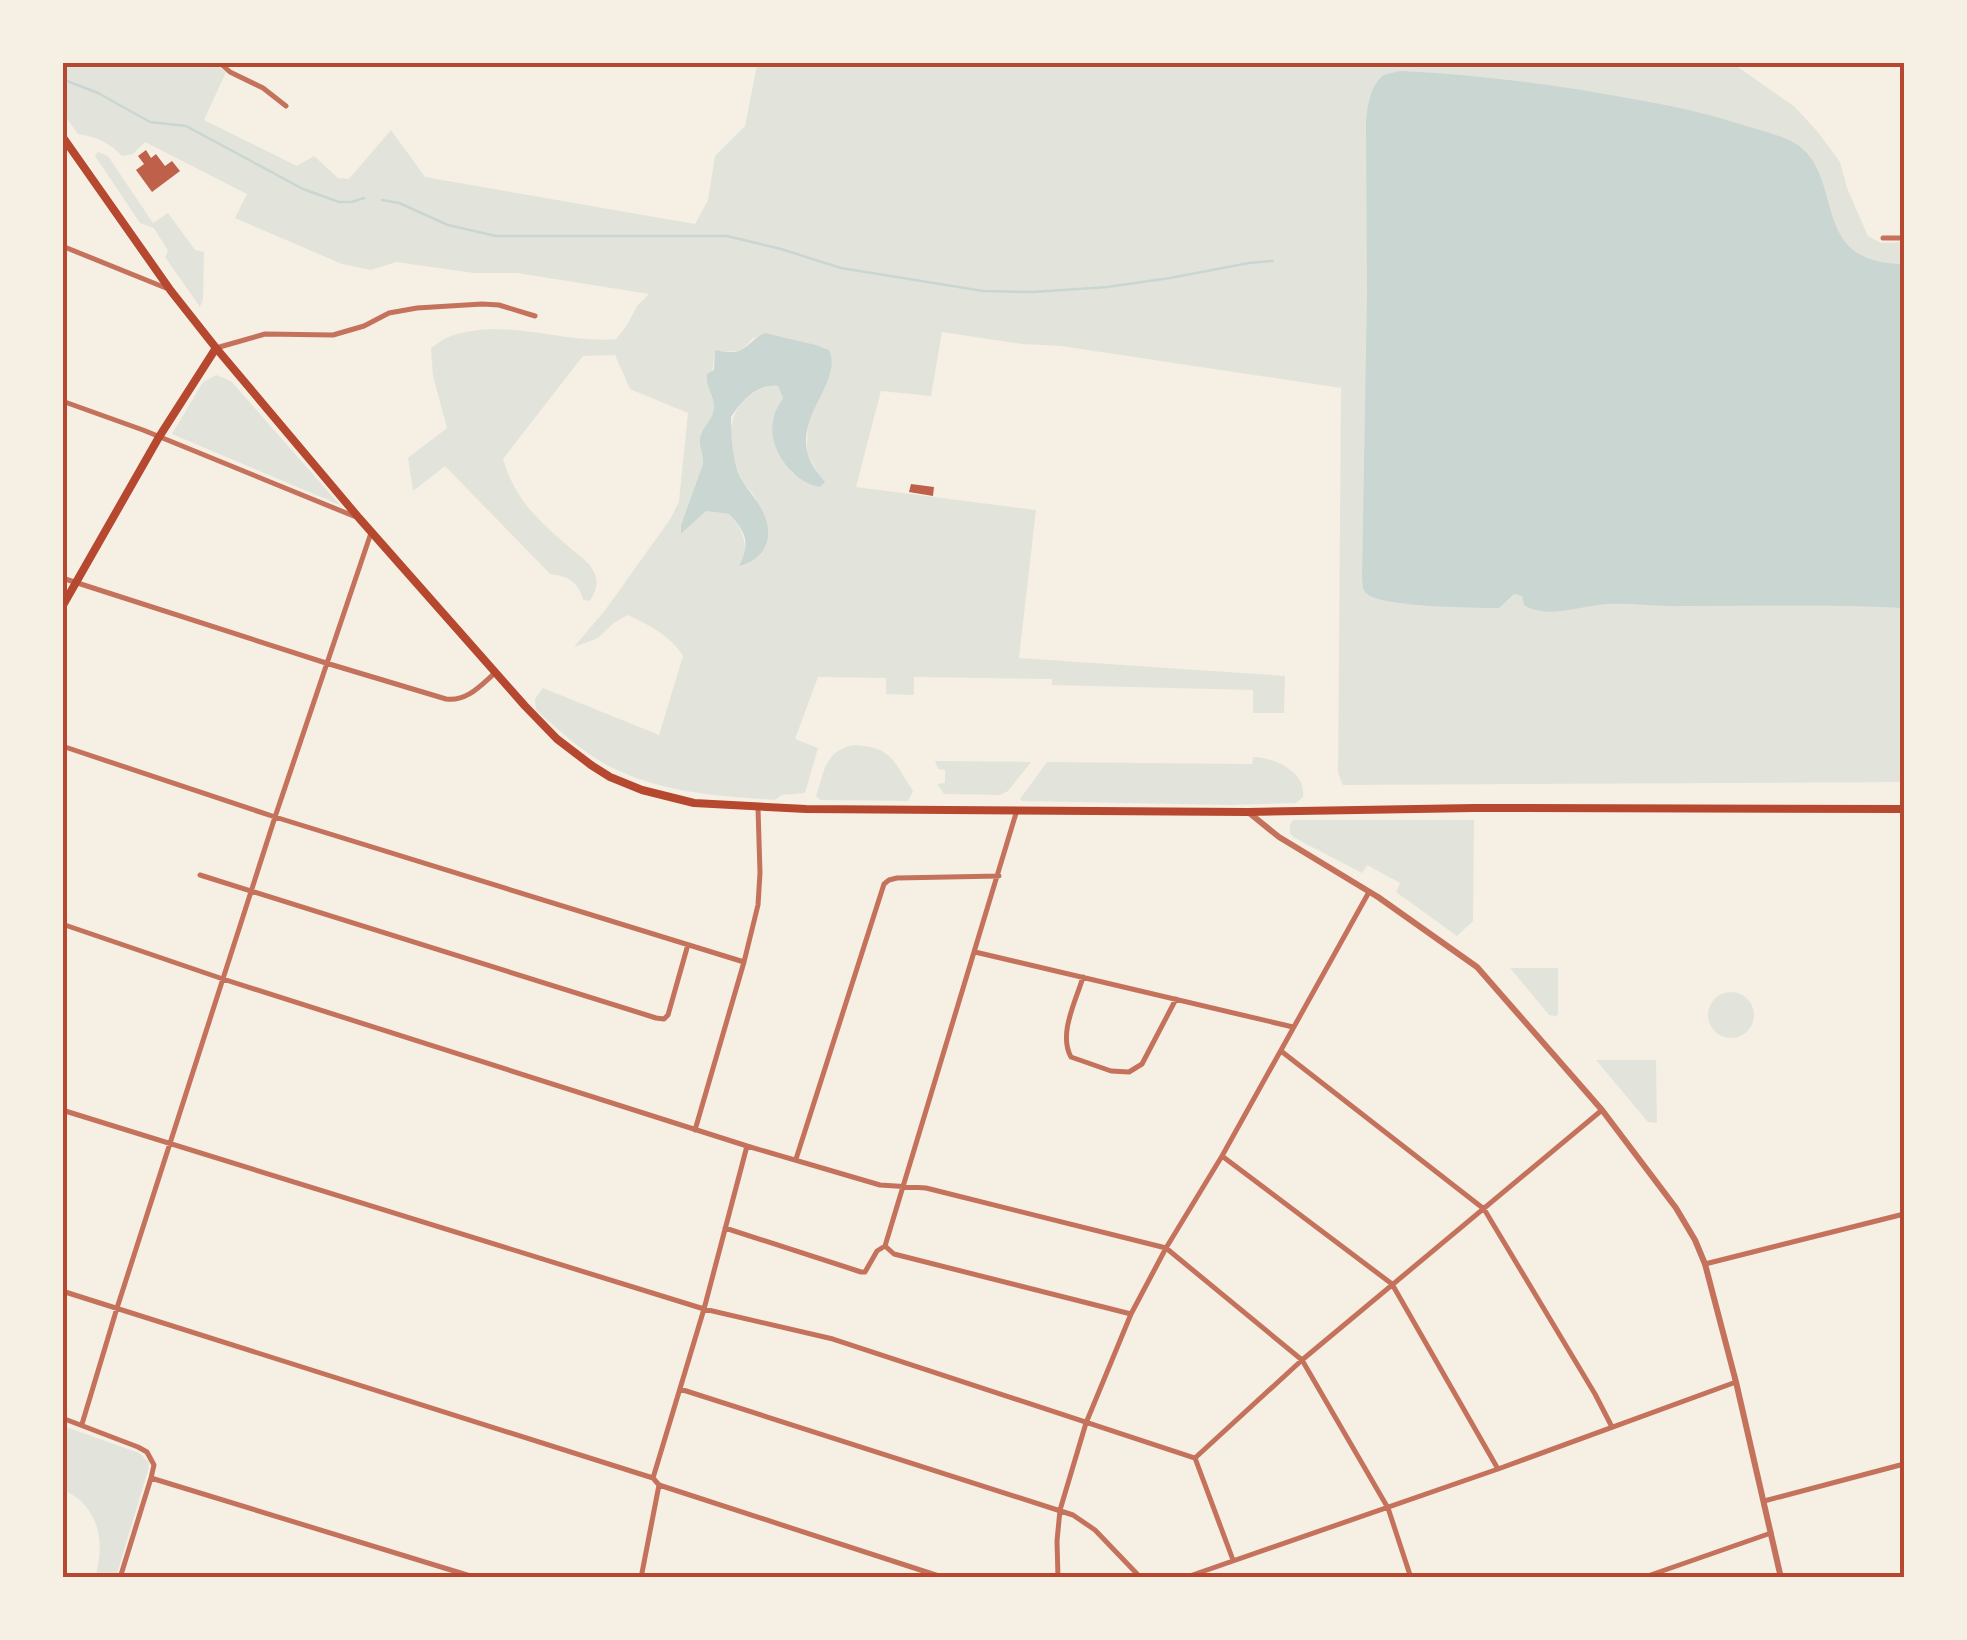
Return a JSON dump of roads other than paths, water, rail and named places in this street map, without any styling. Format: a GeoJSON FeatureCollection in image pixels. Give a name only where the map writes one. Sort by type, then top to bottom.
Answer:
{"type":"FeatureCollection","features":[{"type":"Feature","properties":{"kind":"main road"},"geometry":{"type":"LineString","coordinates":[[62,136],[216,348],[525,706],[590,765],[642,790],[672,799],[758,808],[1248,812],[1904,809]]}},
{"type":"Feature","properties":{"kind":"main road"},"geometry":{"type":"LineString","coordinates":[[62,608],[159,437],[216,348]]}},
{"type":"Feature","properties":{"kind":"street"},"geometry":{"type":"LineString","coordinates":[[219,62],[286,106]]}},
{"type":"Feature","properties":{"kind":"street"},"geometry":{"type":"LineString","coordinates":[[1883,238],[1904,238]]}},
{"type":"Feature","properties":{"kind":"street"},"geometry":{"type":"LineString","coordinates":[[62,246],[171,290]]}},
{"type":"Feature","properties":{"kind":"street"},"geometry":{"type":"LineString","coordinates":[[216,348],[265,334],[333,335],[389,313],[418,308],[498,306],[535,316]]}},
{"type":"Feature","properties":{"kind":"street"},"geometry":{"type":"LineString","coordinates":[[62,401],[359,518]]}},
{"type":"Feature","properties":{"kind":"street"},"geometry":{"type":"LineString","coordinates":[[82,1424],[275,817],[372,531]]}},
{"type":"Feature","properties":{"kind":"street"},"geometry":{"type":"LineString","coordinates":[[62,578],[326,664],[456,700],[479,688],[496,672]]}},
{"type":"Feature","properties":{"kind":"street"},"geometry":{"type":"LineString","coordinates":[[62,746],[275,817],[744,962]]}},
{"type":"Feature","properties":{"kind":"street"},"geometry":{"type":"LineString","coordinates":[[695,1130],[758,906],[758,808]]}},
{"type":"Feature","properties":{"kind":"street"},"geometry":{"type":"LineString","coordinates":[[725,1228],[861,1272],[885,1246],[1018,810]]}},
{"type":"Feature","properties":{"kind":"street"},"geometry":{"type":"LineString","coordinates":[[1248,812],[1279,837],[1369,892],[1477,967],[1602,1110],[1676,1208],[1705,1264],[1782,1578]]}},
{"type":"Feature","properties":{"kind":"street"},"geometry":{"type":"LineString","coordinates":[[200,875],[656,1018],[668,1016],[687,946]]}},
{"type":"Feature","properties":{"kind":"street"},"geometry":{"type":"LineString","coordinates":[[796,1159],[884,884],[897,878],[999,876]]}},
{"type":"Feature","properties":{"kind":"street"},"geometry":{"type":"LineString","coordinates":[[1058,1578],[1060,1510],[1086,1422],[1131,1314],[1369,892]]}},
{"type":"Feature","properties":{"kind":"street"},"geometry":{"type":"LineString","coordinates":[[62,924],[747,1146],[880,1185],[926,1188],[1166,1248],[1302,1360],[1388,1508],[1411,1578]]}},
{"type":"Feature","properties":{"kind":"street"},"geometry":{"type":"LineString","coordinates":[[976,952],[1293,1027]]}},
{"type":"Feature","properties":{"kind":"street"},"geometry":{"type":"LineString","coordinates":[[1082,977],[1065,1047],[1071,1057],[1111,1070],[1129,1072],[1142,1064],[1176,1000]]}},
{"type":"Feature","properties":{"kind":"street"},"geometry":{"type":"LineString","coordinates":[[1280,1051],[1484,1209],[1612,1427]]}},
{"type":"Feature","properties":{"kind":"street"},"geometry":{"type":"LineString","coordinates":[[62,1110],[704,1309],[834,1339],[1195,1458]]}},
{"type":"Feature","properties":{"kind":"street"},"geometry":{"type":"LineString","coordinates":[[1195,1458],[1302,1360],[1602,1110]]}},
{"type":"Feature","properties":{"kind":"street"},"geometry":{"type":"LineString","coordinates":[[652,1478],[704,1309],[747,1146]]}},
{"type":"Feature","properties":{"kind":"street"},"geometry":{"type":"LineString","coordinates":[[1222,1156],[1392,1284],[1498,1469]]}},
{"type":"Feature","properties":{"kind":"street"},"geometry":{"type":"LineString","coordinates":[[1705,1264],[1904,1214]]}},
{"type":"Feature","properties":{"kind":"street"},"geometry":{"type":"LineString","coordinates":[[885,1246],[894,1254],[1131,1314]]}},
{"type":"Feature","properties":{"kind":"street"},"geometry":{"type":"LineString","coordinates":[[62,1290],[652,1478],[659,1485],[944,1578]]}},
{"type":"Feature","properties":{"kind":"street"},"geometry":{"type":"LineString","coordinates":[[1184,1578],[1736,1382]]}},
{"type":"Feature","properties":{"kind":"street"},"geometry":{"type":"LineString","coordinates":[[680,1390],[1060,1510],[1095,1530],[1141,1578]]}},
{"type":"Feature","properties":{"kind":"street"},"geometry":{"type":"LineString","coordinates":[[62,1418],[147,1452],[154,1465],[120,1578]]}},
{"type":"Feature","properties":{"kind":"street"},"geometry":{"type":"LineString","coordinates":[[1195,1458],[1232,1560]]}},
{"type":"Feature","properties":{"kind":"street"},"geometry":{"type":"LineString","coordinates":[[1764,1501],[1904,1464]]}},
{"type":"Feature","properties":{"kind":"street"},"geometry":{"type":"LineString","coordinates":[[151,1478],[477,1578]]}},
{"type":"Feature","properties":{"kind":"street"},"geometry":{"type":"LineString","coordinates":[[641,1578],[659,1485]]}},
{"type":"Feature","properties":{"kind":"street"},"geometry":{"type":"LineString","coordinates":[[1642,1578],[1771,1533]]}},
{"type":"Feature","properties":{"kind":"waterway"},"geometry":{"type":"LineString","coordinates":[[62,79],[98,93],[150,122],[186,126],[303,189],[339,202],[364,198]]}},
{"type":"Feature","properties":{"kind":"waterway"},"geometry":{"type":"LineString","coordinates":[[382,200],[399,203],[448,225],[496,236],[727,236],[841,268],[983,291],[1107,287],[1273,261]]}}]}
